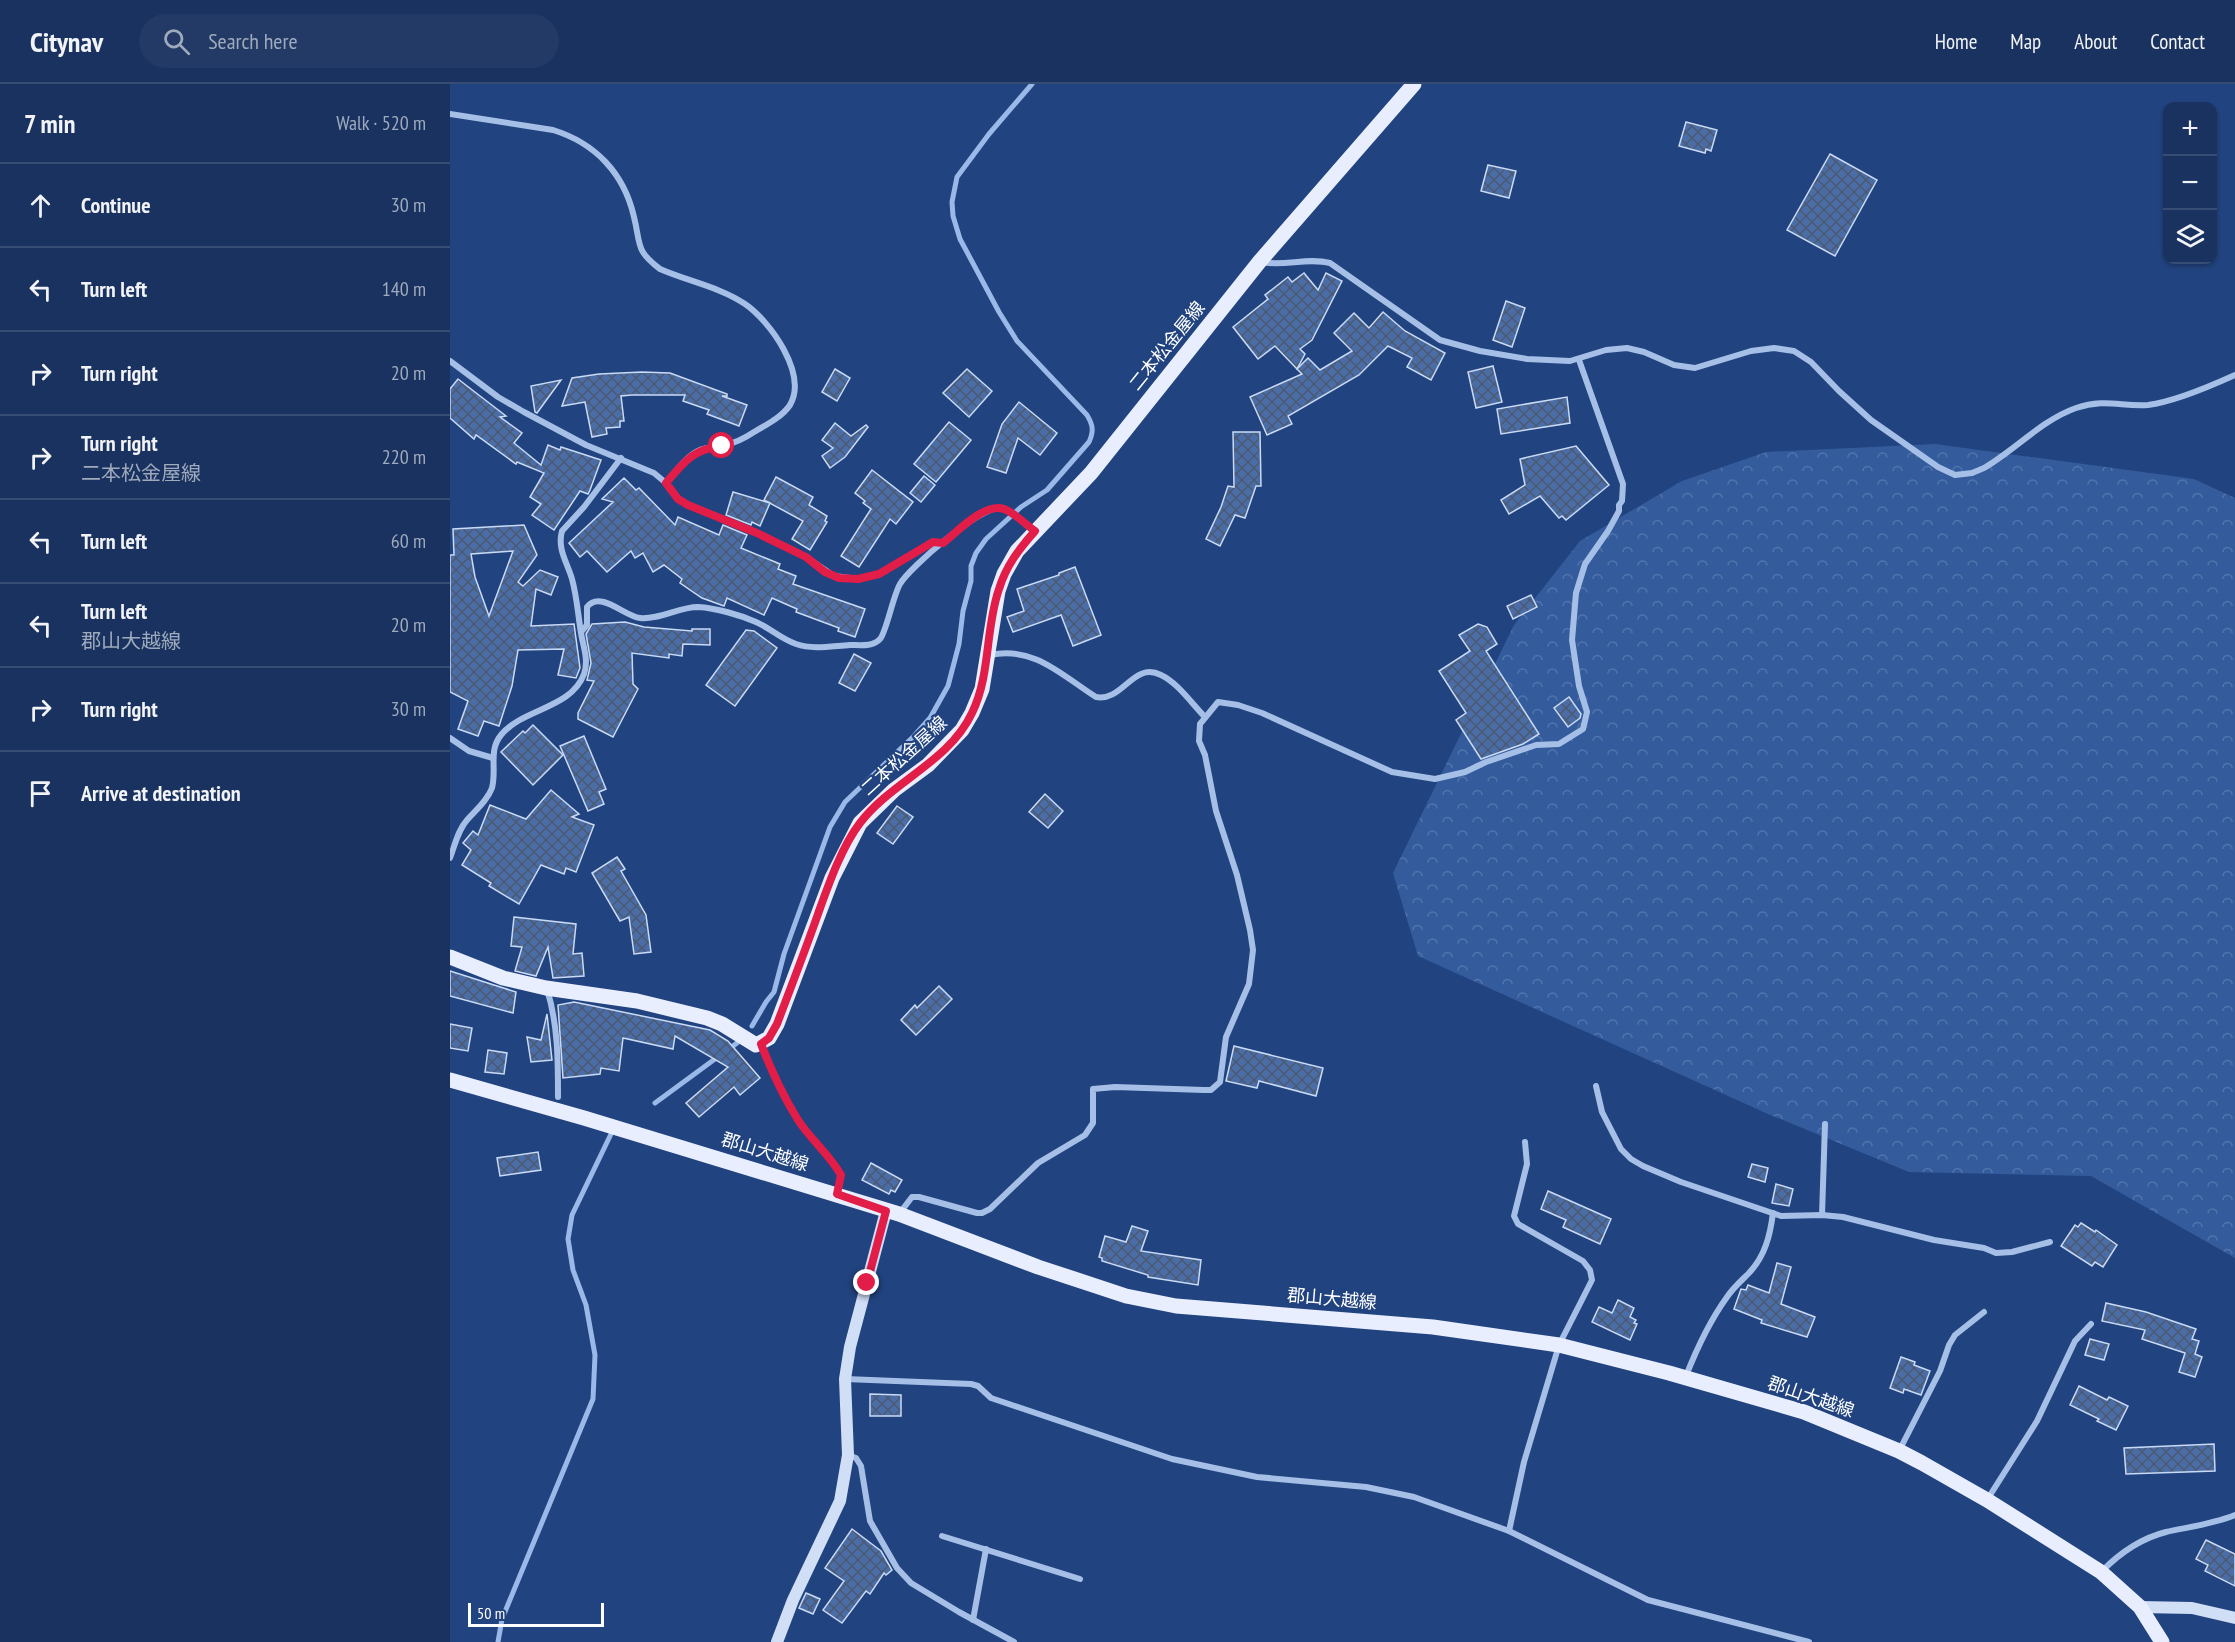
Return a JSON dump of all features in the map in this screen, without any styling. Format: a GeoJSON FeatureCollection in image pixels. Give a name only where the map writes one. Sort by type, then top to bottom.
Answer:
{"type":"FeatureCollection","features":[{"type":"Feature","properties":{"kind":"main road","name":"二本松金屋線"},"geometry":{"type":"LineString","coordinates":[[761,1044],[769,1038],[777,1024],[832,878],[860,823],[894,790],[928,765],[962,730],[972,713],[982,689],[1001,583],[1017,551],[1091,473],[1260,261],[1414,84]]}},
{"type":"Feature","properties":{"kind":"main road"},"geometry":{"type":"LineString","coordinates":[[450,957],[503,978],[546,988],[637,1001],[694,1015],[723,1024],[756,1045],[761,1044]]}},
{"type":"Feature","properties":{"kind":"main road","name":"郡山大越線"},"geometry":{"type":"LineString","coordinates":[[450,1080],[837,1194],[1038,1267],[1126,1296],[1176,1306],[1433,1327],[1559,1345],[1804,1412],[1899,1451],[1987,1500],[2102,1572],[2140,1607],[2162,1642]]}},
{"type":"Feature","properties":{"kind":"street"},"geometry":{"type":"LineString","coordinates":[[450,114],[553,130],[566,134],[600,154],[610,165],[624,189],[634,217],[638,244],[650,261],[670,273],[745,304],[762,320],[787,356],[795,381],[793,398],[787,409],[743,439],[728,445],[698,451],[666,483]]}},
{"type":"Feature","properties":{"kind":"street"},"geometry":{"type":"LineString","coordinates":[[1260,261],[1274,265],[1310,260],[1330,263],[1440,340],[1449,344],[1527,358],[1578,360],[1605,350],[1627,348],[1644,352],[1674,365],[1695,369],[1751,351],[1774,348],[1794,351],[1811,362],[1871,420],[1938,467],[1955,475],[1972,473],[1984,468],[2060,415],[2078,408],[2113,402],[2152,404],[2212,385],[2235,375]]}},
{"type":"Feature","properties":{"kind":"street"},"geometry":{"type":"LineString","coordinates":[[777,1642],[802,1581],[840,1501],[848,1455],[845,1379],[850,1347],[892,1213],[912,1197],[977,1214],[990,1209],[1038,1163],[1084,1135],[1093,1123],[1093,1089],[1212,1090],[1220,1082],[1226,1037],[1249,984],[1253,950],[1237,875],[1216,811],[1205,755],[1199,741],[1198,729],[1204,717],[1218,702],[1238,705],[1262,713],[1392,772],[1435,779],[1465,772],[1486,762],[1536,745],[1559,744],[1583,729],[1587,712],[1579,686],[1572,640],[1576,593],[1585,564],[1619,511],[1623,484],[1578,360]]}},
{"type":"Feature","properties":{"kind":"street"},"geometry":{"type":"LineString","coordinates":[[450,361],[524,412],[586,445],[654,473],[666,483],[678,499],[688,505],[757,533],[806,557],[825,572],[839,578],[858,579],[879,574],[933,542],[943,543]]}},
{"type":"Feature","properties":{"kind":"street"},"geometry":{"type":"LineString","coordinates":[[450,858],[466,821],[485,801],[491,789],[494,771],[492,758],[496,742],[504,732],[568,695],[579,684],[586,664],[579,614],[571,576],[560,547],[560,536],[621,458]]}},
{"type":"Feature","properties":{"kind":"street"},"geometry":{"type":"LineString","coordinates":[[581,632],[586,625],[587,607],[591,602],[596,601],[642,618],[699,607],[754,621],[782,638],[808,647],[873,644],[882,638],[900,584],[909,572],[970,520],[993,508],[1006,510],[1035,531]]}},
{"type":"Feature","properties":{"kind":"street"},"geometry":{"type":"LineString","coordinates":[[987,656],[1006,652],[1023,654],[1052,666],[1096,697],[1104,699],[1119,692],[1133,678],[1153,672],[1163,676],[1204,717]]}},
{"type":"Feature","properties":{"kind":"street"},"geometry":{"type":"LineString","coordinates":[[450,738],[469,751],[492,758]]}},
{"type":"Feature","properties":{"kind":"street"},"geometry":{"type":"LineString","coordinates":[[546,988],[553,1011],[558,1048],[558,1096]]}},
{"type":"Feature","properties":{"kind":"street"},"geometry":{"type":"LineString","coordinates":[[761,1044],[771,1070],[797,1119],[831,1158],[841,1175],[837,1194]]}},
{"type":"Feature","properties":{"kind":"street"},"geometry":{"type":"LineString","coordinates":[[1596,1086],[1602,1112],[1621,1149],[1631,1159],[1681,1182],[1773,1213],[1788,1216],[1843,1217],[1934,1240],[1984,1248],[1996,1253],[2012,1252],[2050,1242]]}},
{"type":"Feature","properties":{"kind":"street"},"geometry":{"type":"LineString","coordinates":[[1821,1215],[1825,1124]]}},
{"type":"Feature","properties":{"kind":"street"},"geometry":{"type":"LineString","coordinates":[[1509,1531],[1524,1462],[1559,1345],[1592,1280],[1583,1261],[1518,1224],[1514,1216],[1527,1164],[1525,1142]]}},
{"type":"Feature","properties":{"kind":"street"},"geometry":{"type":"LineString","coordinates":[[1686,1378],[1709,1323],[1736,1285],[1750,1272],[1760,1258],[1769,1240],[1773,1213]]}},
{"type":"Feature","properties":{"kind":"street"},"geometry":{"type":"LineString","coordinates":[[1899,1451],[1940,1371],[1955,1335],[1984,1311]]}},
{"type":"Feature","properties":{"kind":"street"},"geometry":{"type":"LineString","coordinates":[[1987,1500],[2037,1421],[2075,1341],[2091,1324]]}},
{"type":"Feature","properties":{"kind":"street"},"geometry":{"type":"LineString","coordinates":[[845,1379],[971,1384],[978,1386],[991,1398],[1172,1459],[1257,1477],[1366,1487],[1405,1495],[1509,1531],[1648,1600],[1809,1642]]}},
{"type":"Feature","properties":{"kind":"street"},"geometry":{"type":"LineString","coordinates":[[848,1455],[856,1458],[861,1466],[870,1521],[897,1568],[910,1582],[1014,1642]]}},
{"type":"Feature","properties":{"kind":"street"},"geometry":{"type":"LineString","coordinates":[[2102,1572],[2124,1552],[2153,1537],[2220,1521],[2235,1515]]}},
{"type":"Feature","properties":{"kind":"street"},"geometry":{"type":"LineString","coordinates":[[942,1536],[1080,1579]]}},
{"type":"Feature","properties":{"kind":"street"},"geometry":{"type":"LineString","coordinates":[[973,1620],[986,1549]]}},
{"type":"Feature","properties":{"kind":"street"},"geometry":{"type":"LineString","coordinates":[[2140,1607],[2193,1608],[2235,1618]]}},
{"type":"Feature","properties":{"kind":"green space"},"geometry":{"type":"Polygon","coordinates":[[[1935,444],[2194,479],[2235,498],[2235,1258],[2091,1176],[1909,1172],[1768,1114],[1418,956],[1393,873],[1514,625],[1580,541],[1682,481],[1766,452],[1935,444]]]}},
{"type":"Feature","properties":{"kind":"building"},"geometry":{"type":"Polygon","coordinates":[[[1686,122],[1717,130],[1711,151],[1706,149],[1705,153],[1679,146],[1686,122]]]}},
{"type":"Feature","properties":{"kind":"building"},"geometry":{"type":"Polygon","coordinates":[[[1830,154],[1877,180],[1835,256],[1787,230],[1830,154]]]}},
{"type":"Feature","properties":{"kind":"building"},"geometry":{"type":"Polygon","coordinates":[[[1488,165],[1516,171],[1509,198],[1481,191],[1488,165]]]}},
{"type":"Feature","properties":{"kind":"building"},"geometry":{"type":"Polygon","coordinates":[[[1304,273],[1318,290],[1326,273],[1342,281],[1312,340],[1300,349],[1305,354],[1297,369],[1275,346],[1258,359],[1233,327],[1268,299],[1265,295],[1288,277],[1292,282],[1304,273]]]}},
{"type":"Feature","properties":{"kind":"building"},"geometry":{"type":"Polygon","coordinates":[[[1506,301],[1525,308],[1512,347],[1493,340],[1506,301]]]}},
{"type":"Feature","properties":{"kind":"building"},"geometry":{"type":"Polygon","coordinates":[[[1383,312],[1405,331],[1445,353],[1431,380],[1407,367],[1412,358],[1388,346],[1359,375],[1288,416],[1292,424],[1267,435],[1250,397],[1302,374],[1297,369],[1308,358],[1320,370],[1352,351],[1334,333],[1354,313],[1369,328],[1383,312]]]}},
{"type":"Feature","properties":{"kind":"building"},"geometry":{"type":"Polygon","coordinates":[[[1493,366],[1502,402],[1476,408],[1468,372],[1493,366]]]}},
{"type":"Feature","properties":{"kind":"building"},"geometry":{"type":"Polygon","coordinates":[[[835,369],[850,378],[837,401],[822,392],[835,369]]]}},
{"type":"Feature","properties":{"kind":"building"},"geometry":{"type":"Polygon","coordinates":[[[967,369],[992,391],[969,417],[943,393],[967,369]]]}},
{"type":"Feature","properties":{"kind":"building"},"geometry":{"type":"Polygon","coordinates":[[[642,372],[670,373],[727,394],[727,396],[722,396],[747,405],[739,426],[707,414],[709,410],[683,401],[685,395],[632,395],[621,396],[624,421],[620,421],[620,427],[606,428],[607,434],[592,437],[585,402],[562,406],[572,378],[642,372]]]}},
{"type":"Feature","properties":{"kind":"building"},"geometry":{"type":"Polygon","coordinates":[[[458,379],[506,416],[500,417],[522,433],[514,443],[541,465],[548,445],[601,460],[588,494],[580,491],[554,530],[532,515],[541,504],[530,497],[544,473],[517,462],[516,464],[476,435],[474,439],[450,418],[450,389],[458,379]]]}},
{"type":"Feature","properties":{"kind":"building"},"geometry":{"type":"Polygon","coordinates":[[[561,380],[537,413],[535,412],[531,386],[561,380]]]}},
{"type":"Feature","properties":{"kind":"building"},"geometry":{"type":"Polygon","coordinates":[[[1567,397],[1570,423],[1501,434],[1497,409],[1567,397]]]}},
{"type":"Feature","properties":{"kind":"building"},"geometry":{"type":"Polygon","coordinates":[[[1019,402],[1057,433],[1040,455],[1018,438],[1006,473],[987,467],[1002,424],[1019,402]]]}},
{"type":"Feature","properties":{"kind":"building"},"geometry":{"type":"Polygon","coordinates":[[[949,422],[971,440],[936,482],[914,464],[949,422]]]}},
{"type":"Feature","properties":{"kind":"building"},"geometry":{"type":"Polygon","coordinates":[[[835,423],[851,436],[866,425],[868,427],[845,457],[830,468],[822,456],[833,448],[822,440],[835,423]]]}},
{"type":"Feature","properties":{"kind":"building"},"geometry":{"type":"Polygon","coordinates":[[[1233,432],[1260,432],[1261,486],[1256,486],[1245,518],[1235,515],[1220,546],[1206,539],[1228,486],[1234,487],[1233,432]]]}},
{"type":"Feature","properties":{"kind":"building"},"geometry":{"type":"Polygon","coordinates":[[[1576,446],[1609,485],[1566,520],[1562,516],[1559,518],[1540,496],[1509,514],[1501,500],[1525,485],[1520,459],[1576,446]]]}},
{"type":"Feature","properties":{"kind":"building"},"geometry":{"type":"Polygon","coordinates":[[[872,470],[913,502],[896,524],[890,519],[859,567],[841,556],[871,509],[855,493],[872,470]]]}},
{"type":"Feature","properties":{"kind":"building"},"geometry":{"type":"Polygon","coordinates":[[[924,476],[935,485],[921,502],[910,493],[924,476]]]}},
{"type":"Feature","properties":{"kind":"building"},"geometry":{"type":"Polygon","coordinates":[[[776,477],[813,497],[809,505],[827,516],[825,521],[827,522],[810,550],[792,539],[803,521],[764,500],[776,477]]]}},
{"type":"Feature","properties":{"kind":"building"},"geometry":{"type":"Polygon","coordinates":[[[624,478],[636,490],[639,488],[675,525],[678,517],[719,535],[723,525],[747,535],[741,548],[780,564],[778,569],[796,576],[793,584],[865,609],[855,637],[838,631],[839,628],[796,612],[797,609],[772,598],[764,615],[727,598],[724,606],[702,598],[680,583],[682,579],[664,565],[653,572],[643,553],[635,558],[631,551],[607,572],[587,551],[580,557],[569,543],[613,502],[602,499],[624,478]]]}},
{"type":"Feature","properties":{"kind":"building"},"geometry":{"type":"Polygon","coordinates":[[[733,492],[770,503],[760,526],[752,522],[751,525],[726,515],[733,492]]]}},
{"type":"Feature","properties":{"kind":"building"},"geometry":{"type":"Polygon","coordinates":[[[524,525],[537,555],[518,582],[523,586],[540,570],[558,577],[551,595],[536,589],[531,626],[574,624],[580,668],[576,678],[558,675],[564,649],[518,650],[512,686],[499,726],[484,721],[478,736],[458,729],[468,701],[450,692],[450,555],[454,555],[453,529],[524,525]],[[513,551],[471,554],[475,577],[489,616],[513,551]]]}},
{"type":"Feature","properties":{"kind":"building"},"geometry":{"type":"Polygon","coordinates":[[[1075,567],[1101,635],[1073,646],[1061,615],[1013,632],[1007,617],[1024,611],[1017,589],[1059,575],[1075,567]]]}},
{"type":"Feature","properties":{"kind":"building"},"geometry":{"type":"Polygon","coordinates":[[[1531,595],[1537,607],[1513,619],[1507,606],[1531,595]]]}},
{"type":"Feature","properties":{"kind":"building"},"geometry":{"type":"Polygon","coordinates":[[[625,622],[644,627],[692,631],[692,629],[710,629],[710,645],[683,644],[682,656],[669,654],[669,658],[632,653],[633,684],[638,689],[613,737],[578,719],[578,713],[594,681],[587,680],[591,663],[586,634],[592,624],[625,622]]]}},
{"type":"Feature","properties":{"kind":"building"},"geometry":{"type":"Polygon","coordinates":[[[1478,624],[1487,627],[1497,644],[1486,651],[1539,734],[1523,744],[1481,759],[1456,720],[1466,713],[1439,671],[1470,651],[1459,635],[1478,624]]]}},
{"type":"Feature","properties":{"kind":"building"},"geometry":{"type":"Polygon","coordinates":[[[746,630],[754,631],[777,648],[735,706],[706,685],[746,630]]]}},
{"type":"Feature","properties":{"kind":"building"},"geometry":{"type":"Polygon","coordinates":[[[854,654],[871,663],[855,691],[839,683],[854,654]]]}},
{"type":"Feature","properties":{"kind":"building"},"geometry":{"type":"Polygon","coordinates":[[[1569,697],[1581,714],[1580,718],[1568,727],[1554,708],[1569,697]]]}},
{"type":"Feature","properties":{"kind":"building"},"geometry":{"type":"Polygon","coordinates":[[[533,725],[563,755],[533,785],[501,752],[523,731],[525,733],[533,725]]]}},
{"type":"Feature","properties":{"kind":"building"},"geometry":{"type":"Polygon","coordinates":[[[584,736],[606,789],[599,792],[604,804],[588,811],[560,746],[584,736]]]}},
{"type":"Feature","properties":{"kind":"building"},"geometry":{"type":"Polygon","coordinates":[[[551,790],[579,814],[572,817],[594,825],[576,872],[566,868],[564,874],[541,865],[519,904],[489,886],[491,883],[462,865],[471,850],[463,843],[473,831],[478,835],[490,805],[526,819],[551,790]]]}},
{"type":"Feature","properties":{"kind":"building"},"geometry":{"type":"Polygon","coordinates":[[[1045,794],[1063,811],[1048,828],[1029,812],[1045,794]]]}},
{"type":"Feature","properties":{"kind":"building"},"geometry":{"type":"Polygon","coordinates":[[[897,806],[913,817],[893,844],[877,833],[897,806]]]}},
{"type":"Feature","properties":{"kind":"building"},"geometry":{"type":"Polygon","coordinates":[[[617,857],[625,869],[621,871],[646,915],[651,952],[634,954],[629,917],[620,921],[592,873],[617,857]]]}},
{"type":"Feature","properties":{"kind":"building"},"geometry":{"type":"Polygon","coordinates":[[[514,917],[576,924],[573,954],[582,953],[584,976],[553,978],[548,947],[536,976],[515,971],[522,947],[511,946],[514,917]]]}},
{"type":"Feature","properties":{"kind":"building"},"geometry":{"type":"Polygon","coordinates":[[[450,971],[516,992],[513,1013],[450,996],[450,971]]]}},
{"type":"Feature","properties":{"kind":"building"},"geometry":{"type":"Polygon","coordinates":[[[939,986],[952,999],[916,1035],[901,1020],[915,1005],[917,1008],[939,986]]]}},
{"type":"Feature","properties":{"kind":"building"},"geometry":{"type":"Polygon","coordinates":[[[574,1002],[710,1030],[728,1041],[760,1078],[740,1095],[734,1087],[699,1117],[686,1103],[728,1067],[675,1036],[673,1049],[623,1038],[619,1071],[601,1068],[600,1074],[563,1078],[558,1005],[574,1002]]]}},
{"type":"Feature","properties":{"kind":"building"},"geometry":{"type":"Polygon","coordinates":[[[547,1014],[552,1060],[531,1062],[527,1037],[541,1040],[547,1014]]]}},
{"type":"Feature","properties":{"kind":"building"},"geometry":{"type":"Polygon","coordinates":[[[450,1024],[472,1028],[468,1051],[450,1048],[450,1024]]]}},
{"type":"Feature","properties":{"kind":"building"},"geometry":{"type":"Polygon","coordinates":[[[1234,1046],[1323,1068],[1316,1096],[1259,1081],[1257,1088],[1226,1081],[1234,1046]]]}},
{"type":"Feature","properties":{"kind":"building"},"geometry":{"type":"Polygon","coordinates":[[[488,1050],[507,1053],[504,1074],[485,1072],[488,1050]]]}},
{"type":"Feature","properties":{"kind":"building"},"geometry":{"type":"Polygon","coordinates":[[[538,1152],[541,1170],[500,1176],[497,1158],[538,1152]]]}},
{"type":"Feature","properties":{"kind":"building"},"geometry":{"type":"Polygon","coordinates":[[[871,1163],[902,1180],[895,1192],[891,1190],[889,1194],[862,1180],[871,1163]]]}},
{"type":"Feature","properties":{"kind":"building"},"geometry":{"type":"Polygon","coordinates":[[[1752,1164],[1768,1168],[1765,1182],[1748,1177],[1752,1164]]]}},
{"type":"Feature","properties":{"kind":"building"},"geometry":{"type":"Polygon","coordinates":[[[1776,1184],[1793,1189],[1789,1206],[1772,1203],[1776,1184]]]}},
{"type":"Feature","properties":{"kind":"building"},"geometry":{"type":"Polygon","coordinates":[[[1548,1191],[1611,1219],[1600,1244],[1563,1227],[1566,1220],[1541,1209],[1548,1191]]]}},
{"type":"Feature","properties":{"kind":"building"},"geometry":{"type":"Polygon","coordinates":[[[2081,1223],[2095,1232],[2096,1230],[2117,1245],[2103,1267],[2095,1262],[2092,1266],[2061,1246],[2075,1225],[2078,1227],[2081,1223]]]}},
{"type":"Feature","properties":{"kind":"building"},"geometry":{"type":"Polygon","coordinates":[[[1132,1226],[1148,1231],[1141,1251],[1201,1260],[1198,1285],[1148,1277],[1148,1275],[1102,1261],[1099,1257],[1105,1236],[1126,1242],[1132,1226]]]}},
{"type":"Feature","properties":{"kind":"building"},"geometry":{"type":"Polygon","coordinates":[[[1777,1263],[1791,1267],[1781,1304],[1815,1317],[1807,1337],[1761,1323],[1762,1320],[1734,1309],[1741,1289],[1746,1290],[1748,1285],[1769,1293],[1777,1263]]]}},
{"type":"Feature","properties":{"kind":"building"},"geometry":{"type":"Polygon","coordinates":[[[1618,1300],[1634,1308],[1630,1317],[1636,1320],[1634,1323],[1637,1324],[1630,1340],[1592,1322],[1599,1307],[1612,1313],[1618,1300]]]}},
{"type":"Feature","properties":{"kind":"building"},"geometry":{"type":"Polygon","coordinates":[[[2106,1303],[2146,1312],[2196,1329],[2192,1339],[2199,1341],[2195,1354],[2202,1357],[2195,1377],[2179,1372],[2185,1353],[2142,1339],[2145,1330],[2102,1321],[2106,1303]]]}},
{"type":"Feature","properties":{"kind":"building"},"geometry":{"type":"Polygon","coordinates":[[[2090,1339],[2109,1344],[2104,1360],[2085,1355],[2090,1339]]]}},
{"type":"Feature","properties":{"kind":"building"},"geometry":{"type":"Polygon","coordinates":[[[1901,1357],[1930,1371],[1921,1395],[1904,1389],[1903,1393],[1890,1388],[1901,1357]]]}},
{"type":"Feature","properties":{"kind":"building"},"geometry":{"type":"Polygon","coordinates":[[[2079,1386],[2107,1400],[2109,1397],[2128,1406],[2116,1430],[2070,1405],[2079,1386]]]}},
{"type":"Feature","properties":{"kind":"building"},"geometry":{"type":"Polygon","coordinates":[[[870,1394],[901,1395],[901,1416],[870,1416],[870,1394]]]}},
{"type":"Feature","properties":{"kind":"building"},"geometry":{"type":"Polygon","coordinates":[[[2214,1444],[2215,1471],[2126,1474],[2124,1448],[2214,1444]]]}},
{"type":"Feature","properties":{"kind":"building"},"geometry":{"type":"Polygon","coordinates":[[[852,1529],[881,1551],[892,1570],[886,1575],[884,1573],[870,1594],[866,1591],[842,1623],[823,1610],[844,1581],[825,1568],[852,1529]]]}},
{"type":"Feature","properties":{"kind":"building"},"geometry":{"type":"Polygon","coordinates":[[[2206,1540],[2235,1554],[2235,1586],[2205,1571],[2208,1565],[2196,1559],[2206,1540]]]}},
{"type":"Feature","properties":{"kind":"building"},"geometry":{"type":"Polygon","coordinates":[[[806,1593],[820,1599],[813,1614],[799,1608],[806,1593]]]}},
{"type":"Feature","properties":{"kind":"waterway"},"geometry":{"type":"LineString","coordinates":[[752,1026],[774,992],[784,954],[830,827],[845,802],[930,718],[948,686],[959,644],[963,611],[971,581],[971,566],[976,553],[986,539],[1021,507],[1047,490],[1091,438],[1091,422],[1087,415],[1017,341],[960,239],[953,216],[952,202],[957,177],[989,134],[1032,84]]}},
{"type":"Feature","properties":{"kind":"waterway"},"geometry":{"type":"LineString","coordinates":[[729,1049],[737,1043]]}},
{"type":"Feature","properties":{"kind":"waterway"},"geometry":{"type":"LineString","coordinates":[[655,1103],[719,1056]]}},
{"type":"Feature","properties":{"kind":"waterway"},"geometry":{"type":"LineString","coordinates":[[498,1642],[502,1619],[593,1399],[595,1355],[586,1305],[573,1270],[568,1239],[572,1215],[611,1134]]}},
{"type":"Feature","properties":{"kind":"route"},"geometry":{"type":"LineString","coordinates":[[722,446],[698,451],[666,483],[678,499],[806,557],[825,572],[839,578],[858,579],[879,574],[933,542],[943,543],[970,520],[993,508],[1006,510],[1035,531],[1017,551],[1004,574],[998,591],[982,689],[972,713],[962,730],[928,765],[894,790],[860,823],[832,878],[777,1024],[769,1038],[761,1044],[771,1070],[797,1119],[831,1158],[841,1175],[837,1194],[886,1211],[867,1283]]}}]}
